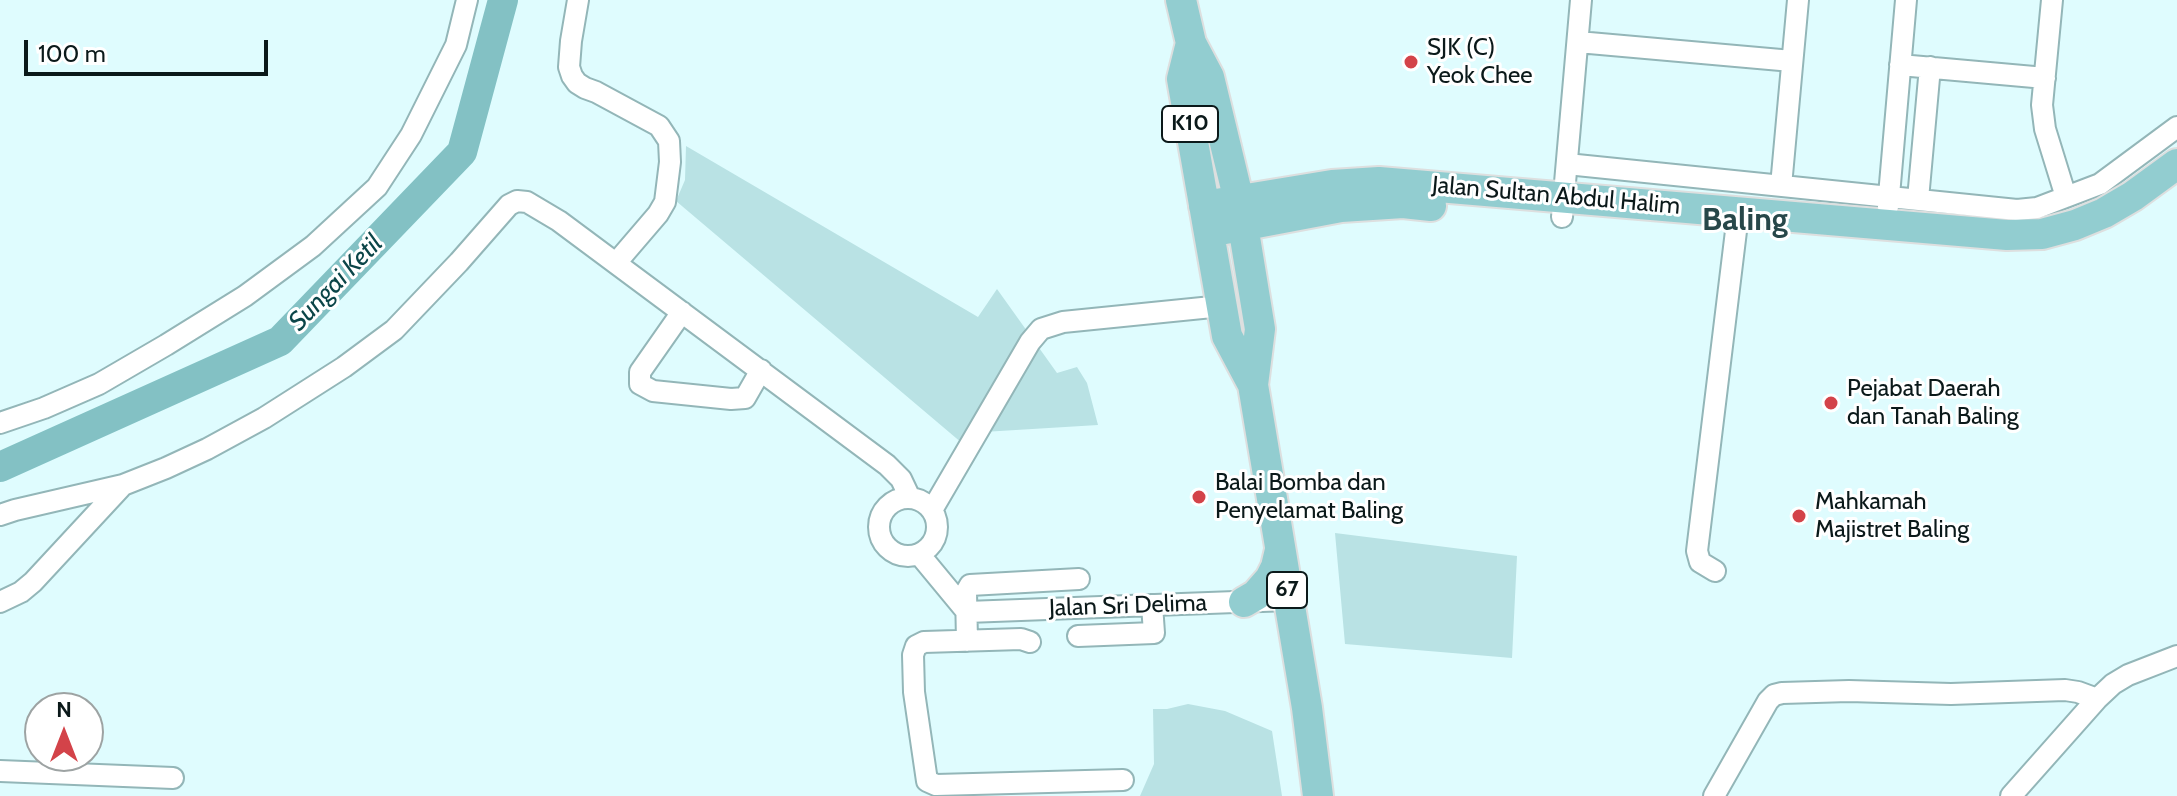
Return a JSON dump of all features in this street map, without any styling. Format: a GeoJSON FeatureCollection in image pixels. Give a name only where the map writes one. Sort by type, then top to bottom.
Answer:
{"type":"FeatureCollection","features":[{"type":"Feature","properties":{"kind":"main road","name":"K10"},"geometry":{"type":"LineString","coordinates":[[1181,0],[1191,43],[1209,77],[1241,213]]}},
{"type":"Feature","properties":{"kind":"main road","name":"K10"},"geometry":{"type":"LineString","coordinates":[[1191,43],[1182,79],[1206,219]]}},
{"type":"Feature","properties":{"kind":"main road"},"geometry":{"type":"LineString","coordinates":[[1228,153],[1239,171],[1258,188],[1273,195]]}},
{"type":"Feature","properties":{"kind":"main road","name":"Jalan Sultan Abdul Halim"},"geometry":{"type":"LineString","coordinates":[[1206,219],[1241,213],[1403,203],[1888,211],[2007,235],[2042,234],[2104,213],[2177,164]]}},
{"type":"Feature","properties":{"kind":"main road","name":"Jalan Sultan Abdul Halim"},"geometry":{"type":"LineString","coordinates":[[1241,213],[1273,195],[1332,185],[1379,182],[1736,231],[1968,251],[2030,253],[2073,245],[2113,230],[2177,185]]}},
{"type":"Feature","properties":{"kind":"main road","name":"67"},"geometry":{"type":"LineString","coordinates":[[1241,213],[1260,329],[1253,385],[1307,708],[1318,796]]}},
{"type":"Feature","properties":{"kind":"main road","name":"67"},"geometry":{"type":"LineString","coordinates":[[1206,219],[1227,336],[1253,385]]}},
{"type":"Feature","properties":{"kind":"main road"},"geometry":{"type":"LineString","coordinates":[[1244,602],[1256,595],[1270,579],[1280,550]]}},
{"type":"Feature","properties":{"kind":"street"},"geometry":{"type":"LineString","coordinates":[[0,423],[99,384],[245,296],[313,246],[377,187],[411,135],[456,45],[467,0]]}},
{"type":"Feature","properties":{"kind":"street"},"geometry":{"type":"LineString","coordinates":[[578,0],[569,67],[572,76],[585,88],[659,126],[669,141],[669,181],[665,202],[616,263]]}},
{"type":"Feature","properties":{"kind":"street"},"geometry":{"type":"LineString","coordinates":[[1563,207],[1581,0]]}},
{"type":"Feature","properties":{"kind":"street"},"geometry":{"type":"LineString","coordinates":[[1781,186],[1798,0]]}},
{"type":"Feature","properties":{"kind":"street"},"geometry":{"type":"LineString","coordinates":[[1888,211],[1906,0]]}},
{"type":"Feature","properties":{"kind":"street"},"geometry":{"type":"LineString","coordinates":[[2052,0],[2042,105],[2045,129],[2066,197]]}},
{"type":"Feature","properties":{"kind":"street"},"geometry":{"type":"LineString","coordinates":[[1578,42],[1792,61]]}},
{"type":"Feature","properties":{"kind":"street"},"geometry":{"type":"LineString","coordinates":[[1900,65],[2045,78]]}},
{"type":"Feature","properties":{"kind":"street"},"geometry":{"type":"LineString","coordinates":[[1918,199],[1930,67]]}},
{"type":"Feature","properties":{"kind":"street"},"geometry":{"type":"LineString","coordinates":[[1567,164],[1781,186],[1888,211],[1918,199],[2017,210],[2037,208],[2100,184],[2177,127]]}},
{"type":"Feature","properties":{"kind":"street"},"geometry":{"type":"LineString","coordinates":[[0,515],[123,485],[207,449],[264,418],[368,351],[394,330],[513,201],[527,202],[548,215],[761,370],[887,465],[901,479],[910,498]]}},
{"type":"Feature","properties":{"kind":"street"},"geometry":{"type":"LineString","coordinates":[[1715,571],[1700,562],[1697,551],[1736,231]]}},
{"type":"Feature","properties":{"kind":"street"},"geometry":{"type":"LineString","coordinates":[[932,510],[1030,342],[1041,329],[1063,322],[1222,306]]}},
{"type":"Feature","properties":{"kind":"street"},"geometry":{"type":"LineString","coordinates":[[682,312],[640,372],[640,384],[653,391],[745,398],[761,370]]}},
{"type":"Feature","properties":{"kind":"street"},"geometry":{"type":"LineString","coordinates":[[0,602],[33,582],[123,485]]}},
{"type":"Feature","properties":{"kind":"street"},"geometry":{"type":"LineString","coordinates":[[910,498],[926,503],[932,510],[936,517],[937,535],[933,543],[919,554],[903,556],[888,548],[880,534],[880,518],[895,501],[910,498]]}},
{"type":"Feature","properties":{"kind":"street"},"geometry":{"type":"LineString","coordinates":[[919,554],[967,612]]}},
{"type":"Feature","properties":{"kind":"street"},"geometry":{"type":"LineString","coordinates":[[967,641],[966,592],[970,585],[1079,579]]}},
{"type":"Feature","properties":{"kind":"street","name":"Jalan Sri Delima"},"geometry":{"type":"LineString","coordinates":[[967,612],[1289,600]]}},
{"type":"Feature","properties":{"kind":"street"},"geometry":{"type":"LineString","coordinates":[[1078,636],[1154,633],[1152,605]]}},
{"type":"Feature","properties":{"kind":"street"},"geometry":{"type":"LineString","coordinates":[[1030,642],[1021,639],[924,642],[916,646],[914,692],[929,784],[1123,780]]}},
{"type":"Feature","properties":{"kind":"street"},"geometry":{"type":"LineString","coordinates":[[2011,796],[2097,699],[2128,675],[2177,656]]}},
{"type":"Feature","properties":{"kind":"street"},"geometry":{"type":"LineString","coordinates":[[1714,796],[1774,695],[1849,691],[1951,694],[2065,690],[2097,699]]}},
{"type":"Feature","properties":{"kind":"street"},"geometry":{"type":"LineString","coordinates":[[0,771],[173,778]]}},
{"type":"Feature","properties":{"kind":"shaded area"},"geometry":{"type":"Polygon","coordinates":[[[686,146],[978,317],[997,289],[1057,373],[1077,367],[1087,383],[1098,425],[983,432],[969,449],[676,201],[685,180],[686,146]]]}},
{"type":"Feature","properties":{"kind":"shaded area"},"geometry":{"type":"Polygon","coordinates":[[[1335,533],[1517,556],[1512,658],[1345,644],[1335,533]]]}},
{"type":"Feature","properties":{"kind":"shaded area"},"geometry":{"type":"Polygon","coordinates":[[[1188,704],[1225,711],[1272,731],[1282,796],[1140,796],[1154,764],[1153,709],[1188,704]]]}},
{"type":"Feature","properties":{"kind":"waterway","name":"Sungai Ketil"},"geometry":{"type":"LineString","coordinates":[[0,467],[280,341],[462,152],[503,0]]}},
{"type":"Feature","properties":{"kind":"place","name":"SJK (C) Yeok Chee"},"geometry":{"type":"Point","coordinates":[1411,62]}},
{"type":"Feature","properties":{"kind":"place","name":"Pejabat Daerah dan Tanah Baling"},"geometry":{"type":"Point","coordinates":[1831,403]}},
{"type":"Feature","properties":{"kind":"place","name":"Balai Bomba dan Penyelamat Baling"},"geometry":{"type":"Point","coordinates":[1199,497]}},
{"type":"Feature","properties":{"kind":"place","name":"Mahkamah Majistret Baling"},"geometry":{"type":"Point","coordinates":[1799,516]}},
{"type":"Feature","properties":{"kind":"district","name":"Baling"},"geometry":{"type":"Point","coordinates":[1745,221]}}]}
